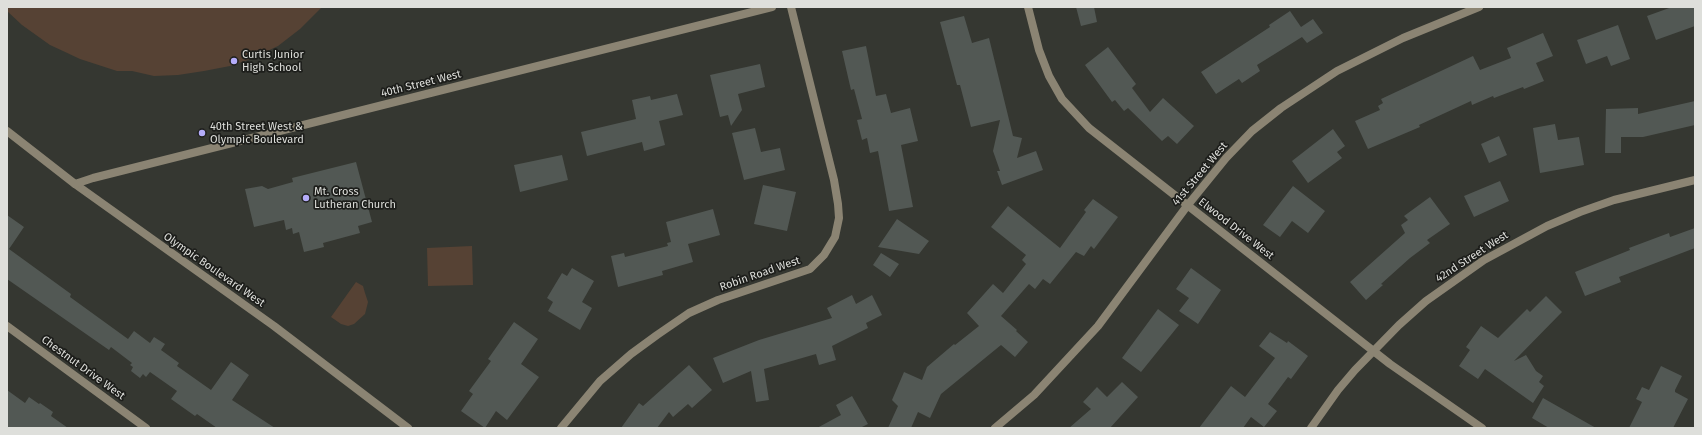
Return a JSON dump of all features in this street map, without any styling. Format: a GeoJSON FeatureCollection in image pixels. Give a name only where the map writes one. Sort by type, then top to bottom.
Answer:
{"type":"FeatureCollection","features":[{"type":"Feature","properties":{"kind":"street","name":"40th Street West"},"geometry":{"type":"LineString","coordinates":[[75,184],[108,174],[772,7]]}},
{"type":"Feature","properties":{"kind":"street","name":"Robin Road West"},"geometry":{"type":"LineString","coordinates":[[561,428],[600,381],[656,335],[689,313],[718,300],[810,269],[824,255],[834,237],[839,218],[834,180],[791,7]]}},
{"type":"Feature","properties":{"kind":"street","name":"Elwood Drive West"},"geometry":{"type":"LineString","coordinates":[[1028,7],[1041,57],[1048,76],[1062,99],[1089,128],[1187,206],[1374,350],[1482,428]]}},
{"type":"Feature","properties":{"kind":"street","name":"41st Street West"},"geometry":{"type":"LineString","coordinates":[[995,428],[1034,395],[1098,326],[1187,206],[1226,158],[1252,131],[1306,90],[1373,52],[1479,7]]}},
{"type":"Feature","properties":{"kind":"street","name":"Olympic Boulevard West"},"geometry":{"type":"LineString","coordinates":[[7,131],[75,184],[274,326],[408,428]]}},
{"type":"Feature","properties":{"kind":"street","name":"42nd Street West"},"geometry":{"type":"LineString","coordinates":[[1311,428],[1338,390],[1399,325],[1432,297],[1484,260],[1515,242],[1554,223],[1608,203],[1695,180]]}},
{"type":"Feature","properties":{"kind":"street","name":"Chestnut Drive West"},"geometry":{"type":"LineString","coordinates":[[7,326],[146,428]]}},
{"type":"Feature","properties":{"kind":"shaded area"},"geometry":{"type":"Polygon","coordinates":[[[7,7],[322,7],[300,29],[278,46],[248,60],[230,66],[204,71],[178,75],[154,76],[132,71],[117,71],[80,59],[50,45],[22,25],[7,11],[7,7]]]}},
{"type":"Feature","properties":{"kind":"shaded area"},"geometry":{"type":"Polygon","coordinates":[[[472,246],[473,285],[428,286],[427,248],[472,246]]]}},
{"type":"Feature","properties":{"kind":"shaded area"},"geometry":{"type":"Polygon","coordinates":[[[356,282],[363,286],[368,302],[365,314],[354,324],[348,326],[341,324],[331,317],[356,282]]]}},
{"type":"Feature","properties":{"kind":"building"},"geometry":{"type":"Polygon","coordinates":[[[1076,7],[1094,7],[1097,22],[1081,26],[1076,7]]]}},
{"type":"Feature","properties":{"kind":"building"},"geometry":{"type":"Polygon","coordinates":[[[1672,7],[1695,7],[1695,26],[1656,40],[1647,16],[1672,7]]]}},
{"type":"Feature","properties":{"kind":"building"},"geometry":{"type":"Polygon","coordinates":[[[1290,11],[1301,27],[1313,19],[1323,33],[1307,43],[1302,37],[1257,65],[1260,71],[1242,83],[1239,79],[1216,94],[1201,72],[1270,27],[1269,25],[1290,11]]]}},
{"type":"Feature","properties":{"kind":"building"},"geometry":{"type":"Polygon","coordinates":[[[964,16],[972,43],[989,38],[1013,136],[1022,138],[1017,158],[1036,151],[1043,170],[1002,185],[997,171],[1000,171],[993,151],[1000,120],[971,127],[960,85],[957,85],[940,22],[964,16]]]}},
{"type":"Feature","properties":{"kind":"building"},"geometry":{"type":"Polygon","coordinates":[[[1618,25],[1630,59],[1611,66],[1607,56],[1586,64],[1577,40],[1618,25]]]}},
{"type":"Feature","properties":{"kind":"building"},"geometry":{"type":"Polygon","coordinates":[[[1543,33],[1553,56],[1536,63],[1544,81],[1494,98],[1493,96],[1472,105],[1471,101],[1419,125],[1420,127],[1368,149],[1355,121],[1380,110],[1378,106],[1383,103],[1381,99],[1473,56],[1480,70],[1511,58],[1507,48],[1543,33]]]}},
{"type":"Feature","properties":{"kind":"building"},"geometry":{"type":"Polygon","coordinates":[[[866,46],[876,96],[886,94],[891,113],[910,108],[918,141],[901,145],[913,207],[889,211],[878,151],[870,153],[867,138],[862,140],[857,120],[862,119],[854,89],[851,90],[842,51],[866,46]]]}},
{"type":"Feature","properties":{"kind":"building"},"geometry":{"type":"Polygon","coordinates":[[[1108,47],[1136,84],[1132,88],[1150,112],[1163,98],[1194,126],[1177,144],[1168,136],[1162,141],[1128,108],[1124,111],[1115,100],[1112,102],[1085,65],[1108,47]]]}},
{"type":"Feature","properties":{"kind":"building"},"geometry":{"type":"Polygon","coordinates":[[[760,64],[765,87],[738,94],[742,110],[731,126],[728,115],[720,117],[710,75],[760,64]]]}},
{"type":"Feature","properties":{"kind":"building"},"geometry":{"type":"Polygon","coordinates":[[[677,94],[683,115],[659,121],[665,145],[644,151],[642,142],[587,156],[581,132],[636,119],[632,100],[650,96],[651,100],[677,94]]]}},
{"type":"Feature","properties":{"kind":"building"},"geometry":{"type":"Polygon","coordinates":[[[1695,101],[1695,125],[1643,137],[1621,137],[1621,153],[1605,153],[1606,109],[1638,108],[1638,114],[1695,101]]]}},
{"type":"Feature","properties":{"kind":"building"},"geometry":{"type":"Polygon","coordinates":[[[1555,124],[1558,140],[1579,137],[1584,165],[1540,173],[1533,128],[1555,124]]]}},
{"type":"Feature","properties":{"kind":"building"},"geometry":{"type":"Polygon","coordinates":[[[755,128],[761,152],[780,148],[785,170],[744,180],[732,133],[755,128]]]}},
{"type":"Feature","properties":{"kind":"building"},"geometry":{"type":"Polygon","coordinates":[[[1333,129],[1345,146],[1337,152],[1342,158],[1308,183],[1292,161],[1333,129]]]}},
{"type":"Feature","properties":{"kind":"building"},"geometry":{"type":"Polygon","coordinates":[[[1499,136],[1507,155],[1489,163],[1481,144],[1499,136]]]}},
{"type":"Feature","properties":{"kind":"building"},"geometry":{"type":"Polygon","coordinates":[[[562,155],[568,180],[520,192],[514,165],[562,155]]]}},
{"type":"Feature","properties":{"kind":"building","name":"Mt. Cross Lutheran Church"},"geometry":{"type":"Polygon","coordinates":[[[356,162],[372,222],[358,226],[360,233],[323,243],[324,247],[304,252],[299,232],[293,234],[292,228],[286,230],[284,220],[254,227],[245,189],[262,186],[268,189],[293,182],[292,178],[356,162]]]}},
{"type":"Feature","properties":{"kind":"building"},"geometry":{"type":"Polygon","coordinates":[[[1500,181],[1509,201],[1474,217],[1464,196],[1500,181]]]}},
{"type":"Feature","properties":{"kind":"building"},"geometry":{"type":"Polygon","coordinates":[[[763,185],[796,192],[787,231],[754,224],[763,185]]]}},
{"type":"Feature","properties":{"kind":"building"},"geometry":{"type":"Polygon","coordinates":[[[1293,186],[1325,211],[1308,233],[1292,221],[1280,237],[1263,225],[1293,186]]]}},
{"type":"Feature","properties":{"kind":"building"},"geometry":{"type":"Polygon","coordinates":[[[1430,197],[1450,224],[1427,240],[1430,243],[1410,258],[1381,284],[1383,285],[1366,300],[1350,282],[1405,233],[1401,225],[1408,220],[1404,216],[1430,197]]]}},
{"type":"Feature","properties":{"kind":"building"},"geometry":{"type":"Polygon","coordinates":[[[1093,199],[1118,217],[1094,249],[1091,246],[1084,256],[1076,252],[1050,284],[1043,279],[1035,289],[1029,284],[1001,316],[1028,342],[1015,357],[1001,345],[941,394],[930,418],[918,412],[911,428],[888,428],[898,406],[892,400],[904,372],[922,380],[927,367],[954,344],[955,345],[979,326],[967,313],[993,284],[1003,293],[1026,264],[1022,260],[1026,255],[991,227],[1008,206],[1060,248],[1086,212],[1084,210],[1093,199]]]}},
{"type":"Feature","properties":{"kind":"building"},"geometry":{"type":"Polygon","coordinates":[[[713,209],[720,235],[688,244],[693,262],[662,271],[663,275],[618,287],[611,256],[624,253],[625,257],[668,246],[667,243],[671,242],[666,222],[713,209]]]}},
{"type":"Feature","properties":{"kind":"building"},"geometry":{"type":"Polygon","coordinates":[[[7,215],[24,227],[9,249],[71,294],[70,297],[128,339],[134,331],[150,343],[154,337],[165,344],[161,350],[179,363],[177,366],[211,390],[231,362],[249,375],[232,400],[275,428],[217,428],[197,414],[195,416],[171,399],[177,391],[150,372],[146,377],[143,374],[140,378],[131,371],[133,367],[130,365],[132,363],[111,347],[109,350],[7,279],[7,215]]]}},
{"type":"Feature","properties":{"kind":"building"},"geometry":{"type":"Polygon","coordinates":[[[897,219],[929,241],[919,254],[878,247],[897,219]]]}},
{"type":"Feature","properties":{"kind":"building"},"geometry":{"type":"Polygon","coordinates":[[[1695,228],[1695,248],[1619,277],[1621,282],[1585,296],[1575,272],[1630,250],[1629,248],[1669,233],[1670,237],[1695,228]]]}},
{"type":"Feature","properties":{"kind":"building"},"geometry":{"type":"Polygon","coordinates":[[[881,253],[899,264],[890,277],[873,265],[881,253]]]}},
{"type":"Feature","properties":{"kind":"building"},"geometry":{"type":"Polygon","coordinates":[[[572,268],[594,281],[582,302],[592,308],[580,330],[548,311],[553,302],[547,298],[562,273],[567,276],[572,268]]]}},
{"type":"Feature","properties":{"kind":"building"},"geometry":{"type":"Polygon","coordinates":[[[1191,268],[1221,290],[1198,324],[1179,311],[1189,298],[1176,289],[1191,268]]]}},
{"type":"Feature","properties":{"kind":"building"},"geometry":{"type":"Polygon","coordinates":[[[852,295],[856,304],[872,295],[882,315],[866,323],[868,328],[832,346],[836,360],[819,365],[816,354],[764,369],[769,400],[756,402],[751,371],[723,383],[713,358],[759,340],[832,318],[827,308],[852,295]]]}},
{"type":"Feature","properties":{"kind":"building"},"geometry":{"type":"Polygon","coordinates":[[[1546,296],[1562,312],[1514,361],[1526,355],[1536,371],[1543,376],[1539,382],[1544,386],[1533,403],[1485,369],[1478,379],[1459,366],[1470,350],[1466,347],[1481,326],[1498,338],[1527,309],[1530,312],[1546,296]]]}},
{"type":"Feature","properties":{"kind":"building"},"geometry":{"type":"Polygon","coordinates":[[[1158,309],[1179,325],[1141,372],[1122,358],[1158,309]]]}},
{"type":"Feature","properties":{"kind":"building"},"geometry":{"type":"Polygon","coordinates":[[[514,322],[538,339],[521,364],[539,377],[507,420],[496,411],[485,428],[461,411],[473,394],[469,391],[491,361],[488,359],[514,322]]]}},
{"type":"Feature","properties":{"kind":"building"},"geometry":{"type":"Polygon","coordinates":[[[1270,332],[1287,343],[1288,341],[1308,356],[1291,379],[1288,377],[1268,404],[1277,411],[1264,427],[1251,417],[1243,428],[1199,428],[1231,386],[1245,397],[1275,358],[1259,346],[1270,332]]]}},
{"type":"Feature","properties":{"kind":"building"},"geometry":{"type":"Polygon","coordinates":[[[689,365],[712,390],[692,408],[688,404],[673,417],[669,412],[657,428],[621,428],[639,403],[643,406],[689,365]]]}},
{"type":"Feature","properties":{"kind":"building"},"geometry":{"type":"Polygon","coordinates":[[[1661,366],[1682,376],[1675,392],[1688,399],[1673,428],[1629,428],[1642,402],[1636,399],[1642,387],[1649,390],[1661,366]]]}},
{"type":"Feature","properties":{"kind":"building"},"geometry":{"type":"Polygon","coordinates":[[[1122,382],[1138,397],[1110,428],[1069,428],[1091,409],[1083,402],[1097,387],[1107,397],[1122,382]]]}},
{"type":"Feature","properties":{"kind":"building"},"geometry":{"type":"Polygon","coordinates":[[[7,390],[25,403],[29,397],[39,404],[40,403],[53,412],[51,416],[68,428],[7,428],[7,390]]]}},
{"type":"Feature","properties":{"kind":"building"},"geometry":{"type":"Polygon","coordinates":[[[852,396],[868,424],[860,428],[817,428],[841,415],[836,405],[852,396]]]}},
{"type":"Feature","properties":{"kind":"building"},"geometry":{"type":"Polygon","coordinates":[[[1543,398],[1596,428],[1549,428],[1532,418],[1543,398]]]}},
{"type":"Feature","properties":{"kind":"place","name":"Curtis Junior High School"},"geometry":{"type":"Point","coordinates":[234,61]}},
{"type":"Feature","properties":{"kind":"place","name":"40th Street West & Olympic Boulevard"},"geometry":{"type":"Point","coordinates":[202,133]}},
{"type":"Feature","properties":{"kind":"place","name":"Mt. Cross Lutheran Church"},"geometry":{"type":"Point","coordinates":[306,198]}}]}
